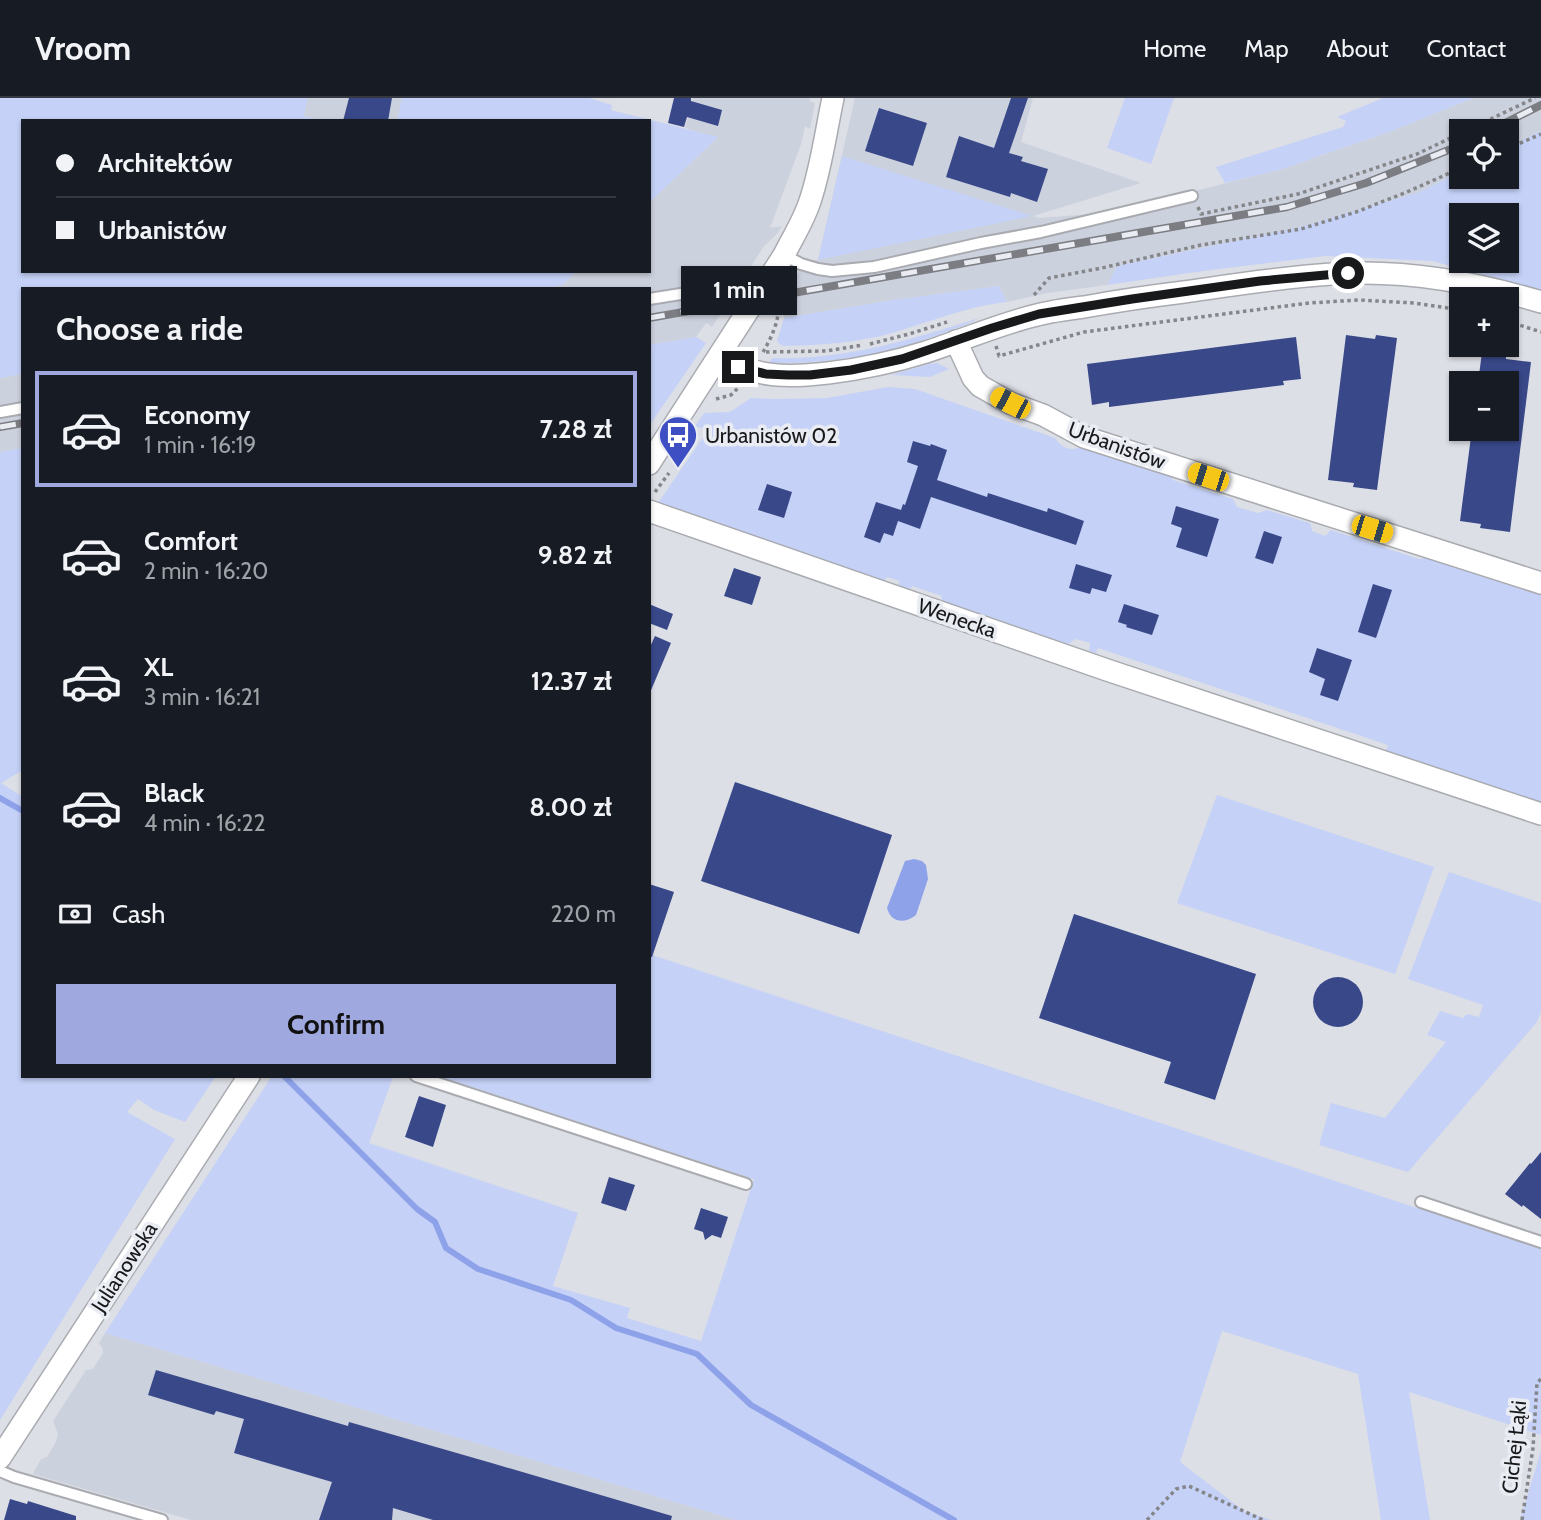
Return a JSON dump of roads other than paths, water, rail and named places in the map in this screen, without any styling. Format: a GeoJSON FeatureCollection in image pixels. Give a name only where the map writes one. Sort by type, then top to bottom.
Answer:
{"type":"FeatureCollection","features":[{"type":"Feature","properties":{"kind":"street"},"geometry":{"type":"LineString","coordinates":[[651,461],[784,255],[810,202],[833,98]]}},
{"type":"Feature","properties":{"kind":"street"},"geometry":{"type":"LineString","coordinates":[[719,358],[738,367],[766,374],[810,375],[878,365],[920,354],[952,331],[1039,314],[1260,281],[1334,274],[1449,280],[1541,302]]}},
{"type":"Feature","properties":{"kind":"street","name":"Urbanistów"},"geometry":{"type":"LineString","coordinates":[[952,331],[973,378],[980,386],[1010,403],[1044,415],[1084,437],[1541,583]]}},
{"type":"Feature","properties":{"kind":"street","name":"Wenecka"},"geometry":{"type":"LineString","coordinates":[[651,512],[1265,723],[1541,814]]}},
{"type":"Feature","properties":{"kind":"street","name":"Julianowska"},"geometry":{"type":"LineString","coordinates":[[0,1458],[248,1078]]}},
{"type":"Feature","properties":{"kind":"lane"},"geometry":{"type":"LineString","coordinates":[[784,255],[818,270],[874,267],[1041,232],[1192,196]]}},
{"type":"Feature","properties":{"kind":"lane"},"geometry":{"type":"LineString","coordinates":[[651,299],[744,284]]}},
{"type":"Feature","properties":{"kind":"lane"},"geometry":{"type":"LineString","coordinates":[[0,412],[21,408]]}},
{"type":"Feature","properties":{"kind":"lane"},"geometry":{"type":"LineString","coordinates":[[422,1078],[746,1184]]}},
{"type":"Feature","properties":{"kind":"lane"},"geometry":{"type":"LineString","coordinates":[[1421,1202],[1541,1242]]}},
{"type":"Feature","properties":{"kind":"lane"},"geometry":{"type":"LineString","coordinates":[[0,1471],[163,1520]]}},
{"type":"Feature","properties":{"kind":"water"},"geometry":{"type":"Polygon","coordinates":[[[914,859],[926,865],[928,879],[916,915],[903,921],[892,917],[887,908],[905,861],[914,859]]]}},
{"type":"Feature","properties":{"kind":"waterway"},"geometry":{"type":"LineString","coordinates":[[0,798],[21,810]]}},
{"type":"Feature","properties":{"kind":"waterway"},"geometry":{"type":"LineString","coordinates":[[286,1078],[417,1209],[435,1222],[446,1248],[478,1269],[571,1300],[616,1328],[697,1354],[751,1405],[954,1520]]}},
{"type":"Feature","properties":{"kind":"railway"},"geometry":{"type":"LineString","coordinates":[[1513,119],[1541,105]]}},
{"type":"Feature","properties":{"kind":"railway"},"geometry":{"type":"LineString","coordinates":[[651,318],[1287,207],[1366,183],[1449,150]]}},
{"type":"Feature","properties":{"kind":"railway"},"geometry":{"type":"LineString","coordinates":[[0,427],[21,423]]}},
{"type":"Feature","properties":{"kind":"place","name":"Urbanistów 02"},"geometry":{"type":"Point","coordinates":[678,469]}}]}
